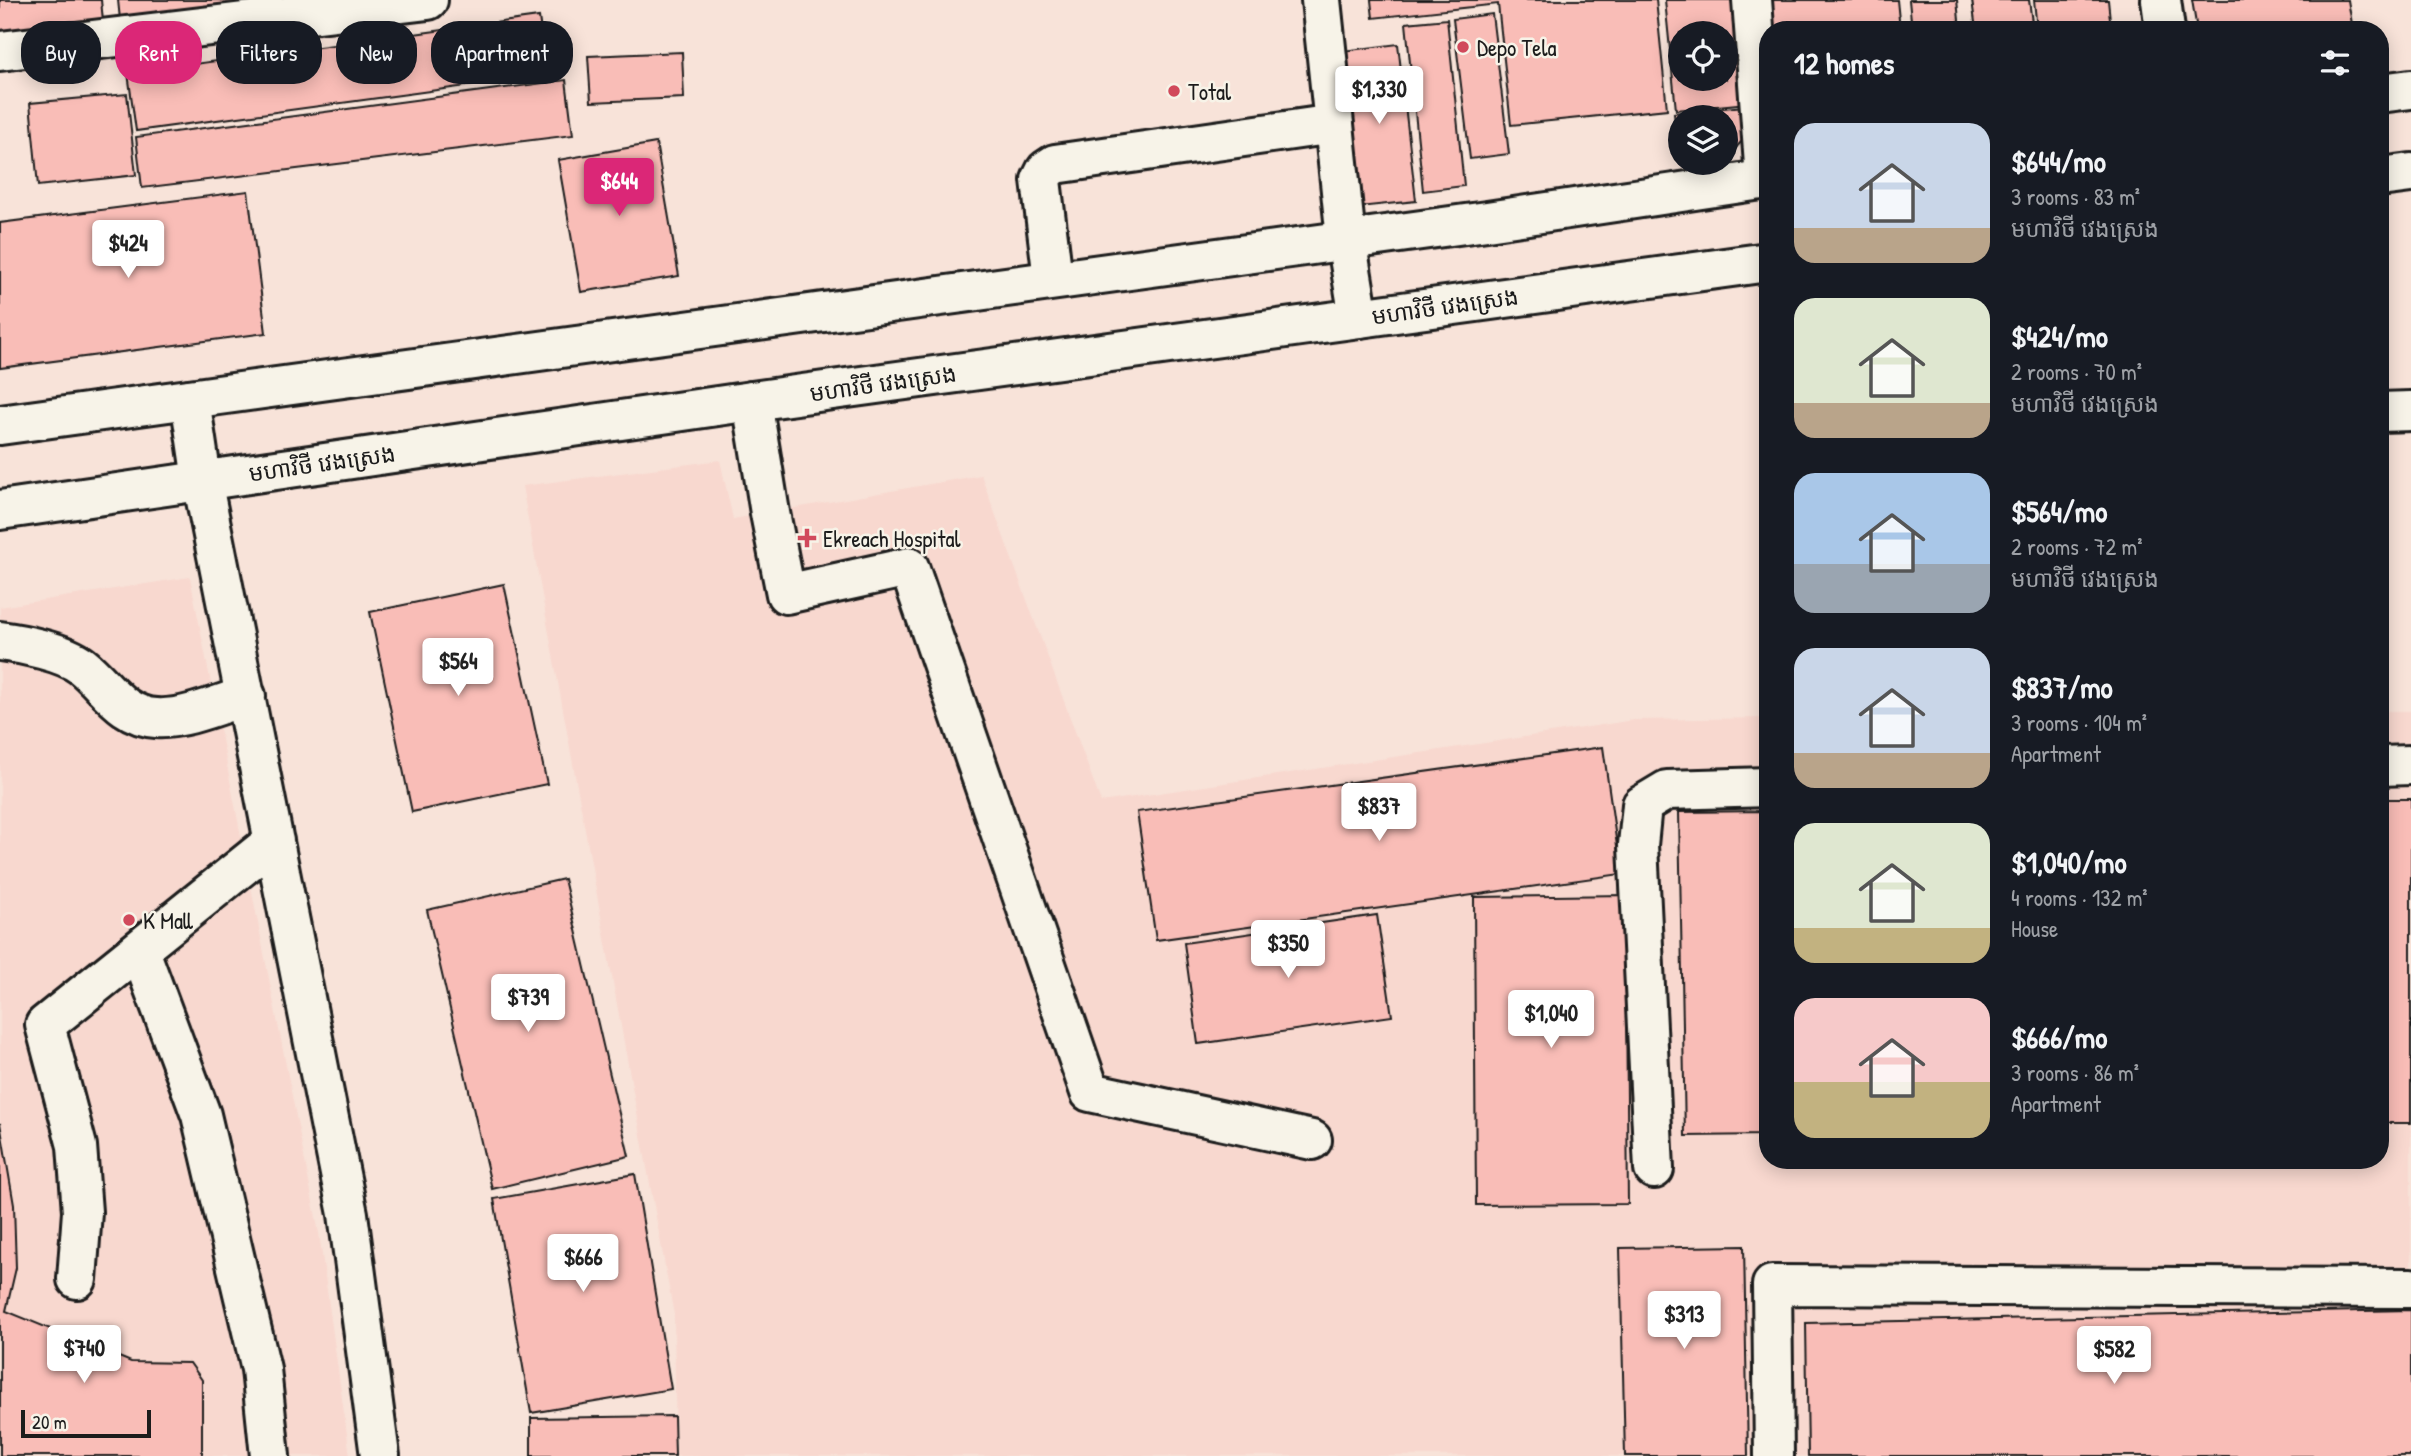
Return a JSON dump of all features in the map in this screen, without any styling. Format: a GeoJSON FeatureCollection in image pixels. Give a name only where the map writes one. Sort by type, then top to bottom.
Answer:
{"type":"FeatureCollection","features":[{"type":"Feature","properties":{"kind":"main road"},"geometry":{"type":"LineString","coordinates":[[0,51],[428,0]]}},
{"type":"Feature","properties":{"kind":"main road"},"geometry":{"type":"LineString","coordinates":[[1321,0],[1346,239],[1359,318]]}},
{"type":"Feature","properties":{"kind":"main road"},"geometry":{"type":"LineString","coordinates":[[1752,0],[1759,90]]}},
{"type":"Feature","properties":{"kind":"main road"},"geometry":{"type":"LineString","coordinates":[[2161,0],[2164,21]]}},
{"type":"Feature","properties":{"kind":"main road"},"geometry":{"type":"LineString","coordinates":[[2389,92],[2411,89]]}},
{"type":"Feature","properties":{"kind":"main road"},"geometry":{"type":"LineString","coordinates":[[1053,279],[1041,180],[1046,170],[1055,164],[1334,124]]}},
{"type":"Feature","properties":{"kind":"main road"},"geometry":{"type":"LineString","coordinates":[[2389,176],[2411,173]]}},
{"type":"Feature","properties":{"kind":"main road"},"geometry":{"type":"LineString","coordinates":[[0,425],[1487,221],[1759,180]]}},
{"type":"Feature","properties":{"kind":"main road","name":"មហាវិថី វេងស្រេង"},"geometry":{"type":"LineString","coordinates":[[0,510],[752,401],[1759,263]]}},
{"type":"Feature","properties":{"kind":"main road"},"geometry":{"type":"LineString","coordinates":[[190,399],[202,480],[348,1214],[380,1456]]}},
{"type":"Feature","properties":{"kind":"main road"},"geometry":{"type":"LineString","coordinates":[[752,401],[786,594],[909,567],[1090,1092],[1312,1140]]}},
{"type":"Feature","properties":{"kind":"main road"},"geometry":{"type":"LineString","coordinates":[[2389,412],[2411,411]]}},
{"type":"Feature","properties":{"kind":"main road"},"geometry":{"type":"LineString","coordinates":[[0,641],[32,645],[81,665],[124,708],[155,718],[187,714],[246,696]]}},
{"type":"Feature","properties":{"kind":"main road"},"geometry":{"type":"LineString","coordinates":[[2389,766],[2411,765]]}},
{"type":"Feature","properties":{"kind":"main road"},"geometry":{"type":"LineString","coordinates":[[1654,1169],[1638,845],[1643,805],[1667,790],[1759,787]]}},
{"type":"Feature","properties":{"kind":"main road"},"geometry":{"type":"LineString","coordinates":[[77,1279],[82,1212],[77,1146],[46,1025],[274,841]]}},
{"type":"Feature","properties":{"kind":"main road"},"geometry":{"type":"LineString","coordinates":[[140,951],[201,1115],[261,1369],[270,1456]]}},
{"type":"Feature","properties":{"kind":"main road"},"geometry":{"type":"LineString","coordinates":[[1774,1456],[1772,1285],[2411,1288]]}},
{"type":"Feature","properties":{"kind":"shaded area"},"geometry":{"type":"Polygon","coordinates":[[[720,460],[733,519],[981,475],[1101,802],[1634,720],[1759,718],[1759,1169],[2389,1169],[2389,711],[2411,711],[2411,1456],[676,1456],[674,1315],[522,486],[720,460]]]}},
{"type":"Feature","properties":{"kind":"shaded area","name":"K Mall"},"geometry":{"type":"Polygon","coordinates":[[[190,577],[319,1233],[350,1456],[0,1456],[0,607],[190,577]]]}},
{"type":"Feature","properties":{"kind":"building"},"geometry":{"type":"Polygon","coordinates":[[[0,0],[101,0],[104,32],[101,32],[101,21],[21,21],[21,41],[0,43],[0,0]]]}},
{"type":"Feature","properties":{"kind":"building"},"geometry":{"type":"Polygon","coordinates":[[[118,0],[339,0],[181,21],[120,21],[118,0]]]}},
{"type":"Feature","properties":{"kind":"building"},"geometry":{"type":"Polygon","coordinates":[[[1371,0],[1656,0],[1667,109],[1511,125],[1498,4],[1373,18],[1371,0]]]}},
{"type":"Feature","properties":{"kind":"building"},"geometry":{"type":"Polygon","coordinates":[[[1665,0],[1737,0],[1748,103],[1676,105],[1674,91],[1738,91],[1738,21],[1668,21],[1668,30],[1665,0]]]}},
{"type":"Feature","properties":{"kind":"building"},"geometry":{"type":"Polygon","coordinates":[[[1765,0],[1897,0],[1899,21],[1767,21],[1765,0]]]}},
{"type":"Feature","properties":{"kind":"building"},"geometry":{"type":"Polygon","coordinates":[[[1909,0],[1957,0],[1959,21],[1911,21],[1909,0]]]}},
{"type":"Feature","properties":{"kind":"building"},"geometry":{"type":"Polygon","coordinates":[[[1972,0],[2029,0],[2032,21],[1975,21],[1972,0]]]}},
{"type":"Feature","properties":{"kind":"building"},"geometry":{"type":"Polygon","coordinates":[[[2034,0],[2108,0],[2110,21],[2036,21],[2034,0]]]}},
{"type":"Feature","properties":{"kind":"building"},"geometry":{"type":"Polygon","coordinates":[[[2192,0],[2348,0],[2352,21],[2196,21],[2192,0]]]}},
{"type":"Feature","properties":{"kind":"building"},"geometry":{"type":"Polygon","coordinates":[[[1492,14],[1509,154],[1470,159],[1453,19],[1492,14]]]}},
{"type":"Feature","properties":{"kind":"building"},"geometry":{"type":"Polygon","coordinates":[[[539,17],[540,21],[510,21],[539,17]]]}},
{"type":"Feature","properties":{"kind":"building"},"geometry":{"type":"Polygon","coordinates":[[[1447,19],[1464,186],[1423,191],[1406,23],[1447,19]]]}},
{"type":"Feature","properties":{"kind":"building"},"geometry":{"type":"Polygon","coordinates":[[[431,32],[431,84],[481,84],[136,131],[130,84],[202,84],[202,63],[216,61],[216,84],[322,84],[322,47],[336,45],[336,84],[417,84],[417,34],[431,32]]]}},
{"type":"Feature","properties":{"kind":"building"},"geometry":{"type":"Polygon","coordinates":[[[1398,44],[1416,201],[1359,207],[1342,51],[1398,44]]]}},
{"type":"Feature","properties":{"kind":"building"},"geometry":{"type":"Polygon","coordinates":[[[682,52],[684,98],[591,102],[588,56],[682,52]]]}},
{"type":"Feature","properties":{"kind":"building"},"geometry":{"type":"Polygon","coordinates":[[[536,84],[567,84],[573,135],[142,188],[136,137],[536,84]]]}},
{"type":"Feature","properties":{"kind":"building"},"geometry":{"type":"Polygon","coordinates":[[[127,94],[136,175],[38,186],[30,103],[127,94]]]}},
{"type":"Feature","properties":{"kind":"building"},"geometry":{"type":"Polygon","coordinates":[[[1744,106],[1747,135],[1738,146],[1738,107],[1744,106]]]}},
{"type":"Feature","properties":{"kind":"building"},"geometry":{"type":"Polygon","coordinates":[[[656,143],[679,276],[581,292],[558,160],[656,143]]]}},
{"type":"Feature","properties":{"kind":"building"},"geometry":{"type":"Polygon","coordinates":[[[248,191],[266,333],[0,368],[0,223],[248,191]]]}},
{"type":"Feature","properties":{"kind":"building"},"geometry":{"type":"Polygon","coordinates":[[[504,584],[547,784],[412,812],[370,612],[504,584]]]}},
{"type":"Feature","properties":{"kind":"building"},"geometry":{"type":"Polygon","coordinates":[[[1603,747],[1621,874],[1156,940],[1137,812],[1603,747]]]}},
{"type":"Feature","properties":{"kind":"building"},"geometry":{"type":"Polygon","coordinates":[[[2389,799],[2411,799],[2411,1123],[2389,1123],[2389,799]]]}},
{"type":"Feature","properties":{"kind":"building"},"geometry":{"type":"Polygon","coordinates":[[[1759,811],[1759,1135],[1685,1136],[1679,812],[1759,811]]]}},
{"type":"Feature","properties":{"kind":"building"},"geometry":{"type":"Polygon","coordinates":[[[564,879],[629,1156],[492,1189],[427,910],[564,879]]]}},
{"type":"Feature","properties":{"kind":"building"},"geometry":{"type":"Polygon","coordinates":[[[1625,895],[1628,1204],[1476,1205],[1474,897],[1625,895]]]}},
{"type":"Feature","properties":{"kind":"building"},"geometry":{"type":"Polygon","coordinates":[[[1377,915],[1392,1016],[1198,1044],[1184,943],[1377,915]]]}},
{"type":"Feature","properties":{"kind":"building"},"geometry":{"type":"Polygon","coordinates":[[[0,1123],[14,1205],[16,1268],[6,1311],[131,1362],[190,1363],[202,1380],[202,1456],[0,1456],[0,1123]]]}},
{"type":"Feature","properties":{"kind":"building"},"geometry":{"type":"Polygon","coordinates":[[[635,1174],[671,1389],[531,1413],[494,1199],[635,1174]]]}},
{"type":"Feature","properties":{"kind":"building"},"geometry":{"type":"Polygon","coordinates":[[[1744,1246],[1748,1456],[1625,1456],[1620,1248],[1744,1246]]]}},
{"type":"Feature","properties":{"kind":"building"},"geometry":{"type":"Polygon","coordinates":[[[2411,1310],[2411,1456],[1808,1456],[1806,1323],[2411,1310]]]}},
{"type":"Feature","properties":{"kind":"building"},"geometry":{"type":"Polygon","coordinates":[[[674,1416],[675,1456],[531,1456],[531,1418],[674,1416]]]}},
{"type":"Feature","properties":{"kind":"place","name":"Depo Tela"},"geometry":{"type":"Point","coordinates":[1463,47]}},
{"type":"Feature","properties":{"kind":"place","name":"Total"},"geometry":{"type":"Point","coordinates":[1174,91]}},
{"type":"Feature","properties":{"kind":"place","name":"Ekreach Hospital"},"geometry":{"type":"Point","coordinates":[807,538]}},
{"type":"Feature","properties":{"kind":"place","name":"K Mall"},"geometry":{"type":"Point","coordinates":[129,920]}}]}
